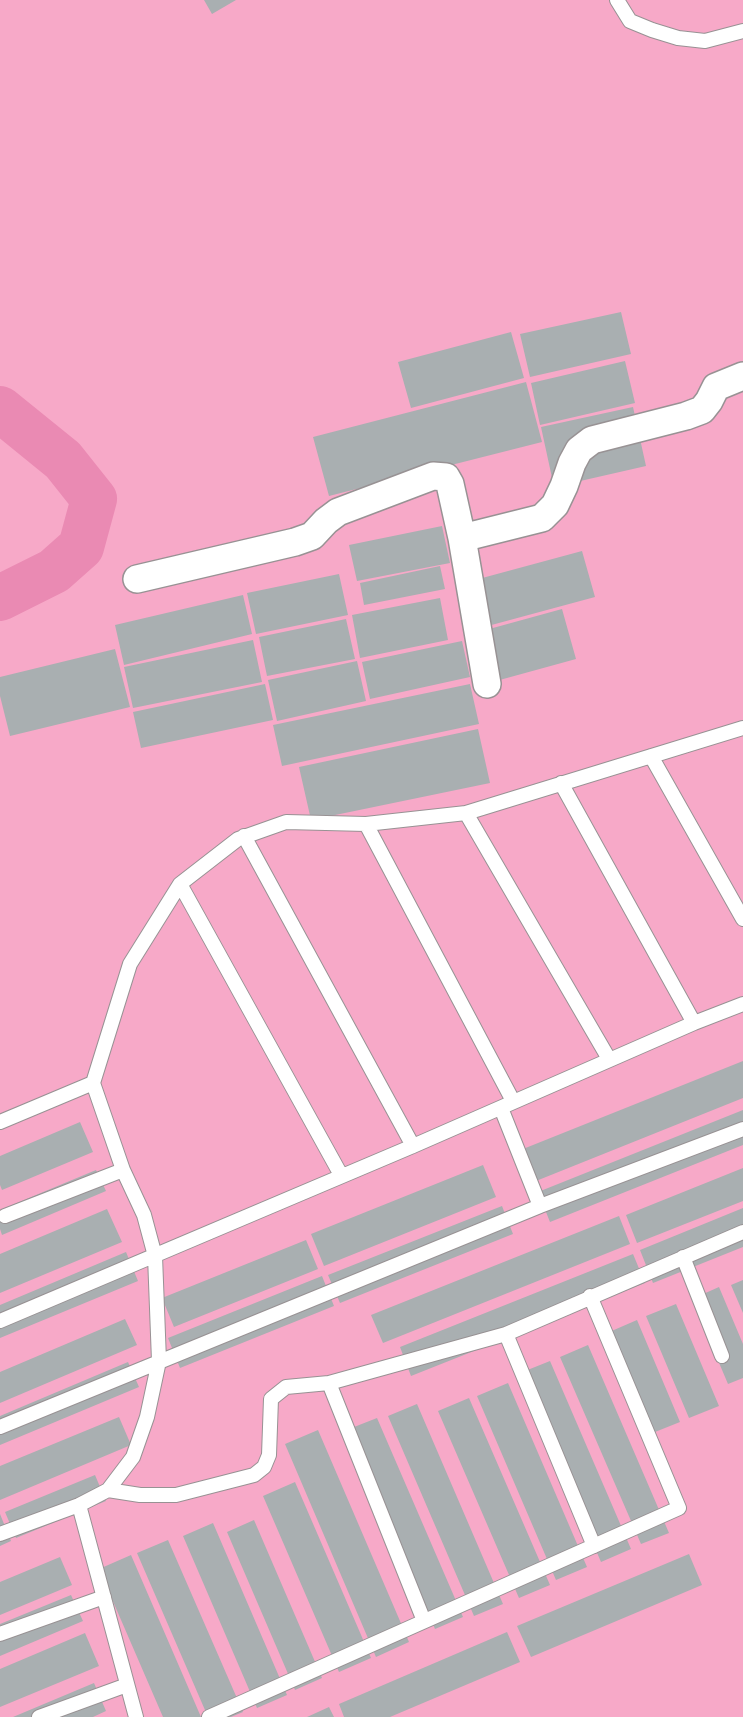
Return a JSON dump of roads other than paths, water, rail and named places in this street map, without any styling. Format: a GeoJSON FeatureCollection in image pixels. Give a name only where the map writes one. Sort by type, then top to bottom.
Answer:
{"type":"FeatureCollection","features":[{"type":"Feature","properties":{"kind":"street"},"geometry":{"type":"LineString","coordinates":[[462,537],[542,518],[555,504],[579,450],[592,440],[702,410],[716,387],[743,376]]}},
{"type":"Feature","properties":{"kind":"street"},"geometry":{"type":"LineString","coordinates":[[136,579],[295,542],[312,536],[338,512],[433,476],[446,477],[450,484],[462,537],[487,684]]}},
{"type":"Feature","properties":{"kind":"lane"},"geometry":{"type":"LineString","coordinates":[[617,0],[630,21],[678,38],[705,41],[743,31]]}},
{"type":"Feature","properties":{"kind":"lane"},"geometry":{"type":"LineString","coordinates":[[0,1534],[79,1504],[108,1490],[133,1457],[147,1417],[159,1361],[155,1256],[144,1215],[123,1170],[93,1083],[130,964],[180,884],[238,839],[286,822],[366,824],[466,813],[743,728]]}},
{"type":"Feature","properties":{"kind":"lane"},"geometry":{"type":"LineString","coordinates":[[651,756],[743,919]]}},
{"type":"Feature","properties":{"kind":"lane"},"geometry":{"type":"LineString","coordinates":[[561,783],[694,1023]]}},
{"type":"Feature","properties":{"kind":"lane"},"geometry":{"type":"LineString","coordinates":[[466,813],[609,1059]]}},
{"type":"Feature","properties":{"kind":"lane"},"geometry":{"type":"LineString","coordinates":[[366,824],[507,1104],[540,1206]]}},
{"type":"Feature","properties":{"kind":"lane"},"geometry":{"type":"LineString","coordinates":[[244,836],[413,1146]]}},
{"type":"Feature","properties":{"kind":"lane"},"geometry":{"type":"LineString","coordinates":[[180,884],[341,1175]]}},
{"type":"Feature","properties":{"kind":"lane"},"geometry":{"type":"LineString","coordinates":[[0,1321],[413,1146],[609,1059],[743,1004]]}},
{"type":"Feature","properties":{"kind":"lane"},"geometry":{"type":"LineString","coordinates":[[0,1122],[93,1083]]}},
{"type":"Feature","properties":{"kind":"lane"},"geometry":{"type":"LineString","coordinates":[[0,1427],[540,1206],[743,1129]]}},
{"type":"Feature","properties":{"kind":"lane"},"geometry":{"type":"LineString","coordinates":[[5,1216],[123,1170]]}},
{"type":"Feature","properties":{"kind":"lane"},"geometry":{"type":"LineString","coordinates":[[108,1490],[141,1495],[176,1494],[254,1474],[264,1467],[270,1455],[271,1398],[286,1387],[329,1383],[506,1334],[743,1232]]}},
{"type":"Feature","properties":{"kind":"lane"},"geometry":{"type":"LineString","coordinates":[[682,1257],[722,1356]]}},
{"type":"Feature","properties":{"kind":"lane"},"geometry":{"type":"LineString","coordinates":[[208,1717],[679,1508],[590,1296]]}},
{"type":"Feature","properties":{"kind":"lane"},"geometry":{"type":"LineString","coordinates":[[506,1334],[594,1546]]}},
{"type":"Feature","properties":{"kind":"lane"},"geometry":{"type":"LineString","coordinates":[[329,1383],[424,1621]]}},
{"type":"Feature","properties":{"kind":"lane"},"geometry":{"type":"LineString","coordinates":[[79,1504],[136,1717]]}},
{"type":"Feature","properties":{"kind":"lane"},"geometry":{"type":"LineString","coordinates":[[0,1634],[104,1598]]}},
{"type":"Feature","properties":{"kind":"lane"},"geometry":{"type":"LineString","coordinates":[[39,1717],[127,1685]]}},
{"type":"Feature","properties":{"kind":"waterway"},"geometry":{"type":"LineString","coordinates":[[0,409],[63,460],[94,499],[81,547],[54,571],[0,598]]}}]}
